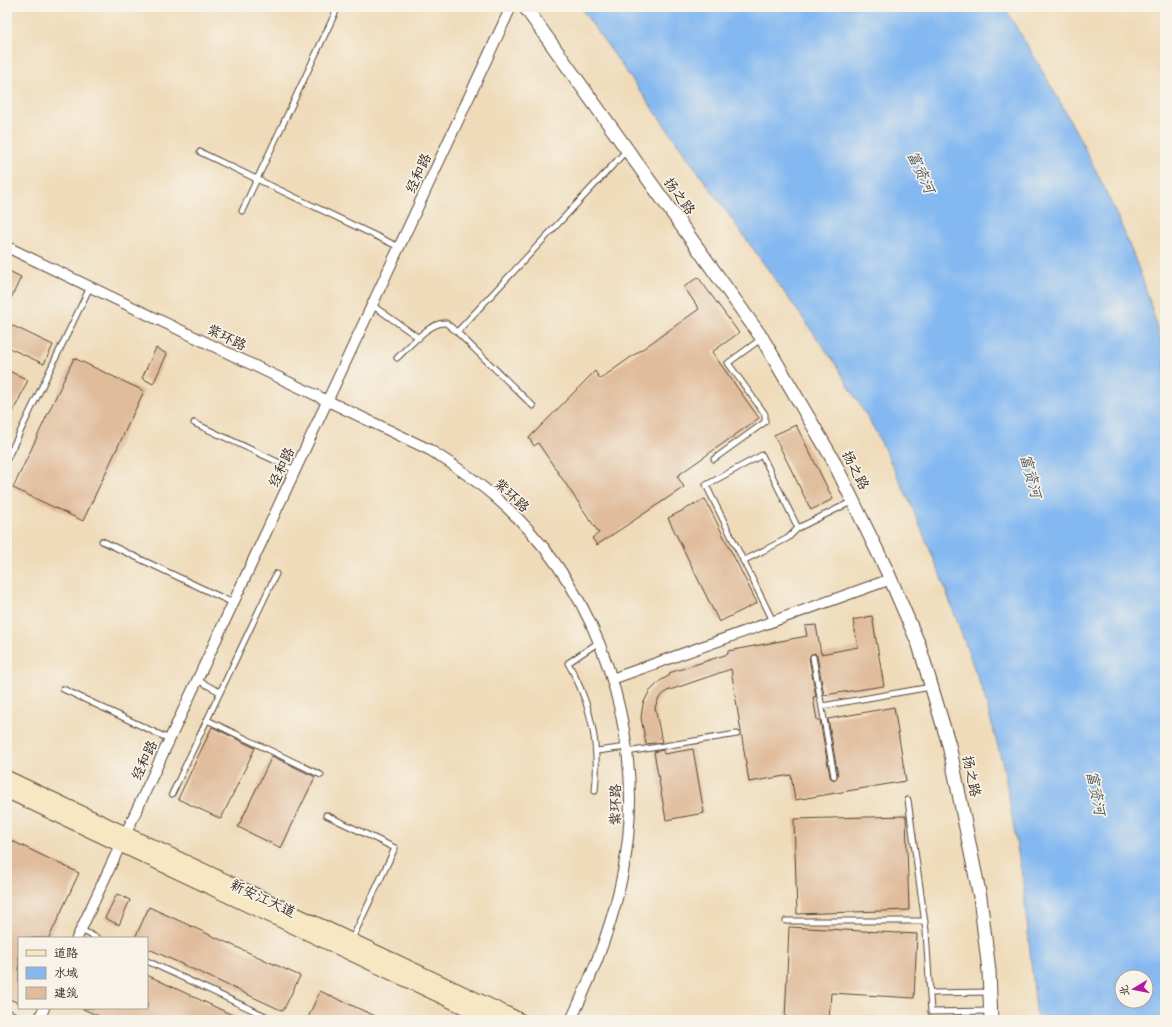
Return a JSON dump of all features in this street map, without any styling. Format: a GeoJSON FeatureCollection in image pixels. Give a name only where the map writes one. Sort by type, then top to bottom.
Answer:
{"type":"FeatureCollection","features":[{"type":"Feature","properties":{"kind":"main road","name":"新安江大道"},"geometry":{"type":"LineString","coordinates":[[7,778],[123,839],[492,1020]]}},
{"type":"Feature","properties":{"kind":"main road","name":"新安江大道"},"geometry":{"type":"LineString","coordinates":[[7,791],[123,839],[351,940],[519,1020]]}},
{"type":"Feature","properties":{"kind":"street","name":"经和路"},"geometry":{"type":"LineString","coordinates":[[79,934],[511,7]]}},
{"type":"Feature","properties":{"kind":"street","name":"扬之路"},"geometry":{"type":"LineString","coordinates":[[525,7],[762,338],[810,417],[854,501],[919,646],[949,744],[973,861],[985,934],[991,1016]]}},
{"type":"Feature","properties":{"kind":"street","name":"紫环路"},"geometry":{"type":"LineString","coordinates":[[7,247],[430,450],[468,475],[494,496],[529,531],[560,569],[581,605],[599,642],[612,679],[621,714],[627,750],[630,783],[629,825],[624,870],[619,895],[597,964],[571,1020]]}},
{"type":"Feature","properties":{"kind":"street"},"geometry":{"type":"LineString","coordinates":[[612,679],[890,579]]}},
{"type":"Feature","properties":{"kind":"street"},"geometry":{"type":"LineString","coordinates":[[39,1020],[44,1009]]}},
{"type":"Feature","properties":{"kind":"lane"},"geometry":{"type":"LineString","coordinates":[[242,211],[338,7]]}},
{"type":"Feature","properties":{"kind":"lane"},"geometry":{"type":"LineString","coordinates":[[457,332],[627,150]]}},
{"type":"Feature","properties":{"kind":"lane"},"geometry":{"type":"LineString","coordinates":[[200,152],[399,247]]}},
{"type":"Feature","properties":{"kind":"lane"},"geometry":{"type":"LineString","coordinates":[[7,459],[90,287]]}},
{"type":"Feature","properties":{"kind":"lane"},"geometry":{"type":"LineString","coordinates":[[372,304],[418,338]]}},
{"type":"Feature","properties":{"kind":"lane"},"geometry":{"type":"LineString","coordinates":[[398,358],[433,325],[442,322],[446,323],[533,406]]}},
{"type":"Feature","properties":{"kind":"lane"},"geometry":{"type":"LineString","coordinates":[[714,458],[765,422],[765,414],[728,363],[762,338]]}},
{"type":"Feature","properties":{"kind":"lane"},"geometry":{"type":"LineString","coordinates":[[194,423],[295,470]]}},
{"type":"Feature","properties":{"kind":"lane"},"geometry":{"type":"LineString","coordinates":[[773,621],[706,485],[762,455],[798,528]]}},
{"type":"Feature","properties":{"kind":"lane"},"geometry":{"type":"LineString","coordinates":[[744,561],[788,538],[798,528],[854,501]]}},
{"type":"Feature","properties":{"kind":"lane"},"geometry":{"type":"LineString","coordinates":[[102,541],[233,603]]}},
{"type":"Feature","properties":{"kind":"lane"},"geometry":{"type":"LineString","coordinates":[[172,794],[276,574]]}},
{"type":"Feature","properties":{"kind":"lane"},"geometry":{"type":"LineString","coordinates":[[596,791],[597,751],[587,705],[568,663],[599,642]]}},
{"type":"Feature","properties":{"kind":"lane"},"geometry":{"type":"LineString","coordinates":[[813,657],[834,776]]}},
{"type":"Feature","properties":{"kind":"lane"},"geometry":{"type":"LineString","coordinates":[[197,680],[220,692]]}},
{"type":"Feature","properties":{"kind":"lane"},"geometry":{"type":"LineString","coordinates":[[822,706],[932,687]]}},
{"type":"Feature","properties":{"kind":"lane"},"geometry":{"type":"LineString","coordinates":[[64,689],[169,739]]}},
{"type":"Feature","properties":{"kind":"lane"},"geometry":{"type":"LineString","coordinates":[[207,720],[321,775]]}},
{"type":"Feature","properties":{"kind":"lane"},"geometry":{"type":"LineString","coordinates":[[597,751],[627,750],[737,734]]}},
{"type":"Feature","properties":{"kind":"lane"},"geometry":{"type":"LineString","coordinates":[[908,800],[925,921],[931,993],[931,1012],[991,1016]]}},
{"type":"Feature","properties":{"kind":"lane"},"geometry":{"type":"LineString","coordinates":[[326,815],[395,848],[351,940]]}},
{"type":"Feature","properties":{"kind":"lane"},"geometry":{"type":"LineString","coordinates":[[786,921],[925,921]]}},
{"type":"Feature","properties":{"kind":"lane"},"geometry":{"type":"LineString","coordinates":[[79,934],[92,937]]}},
{"type":"Feature","properties":{"kind":"lane"},"geometry":{"type":"LineString","coordinates":[[148,961],[274,1020]]}},
{"type":"Feature","properties":{"kind":"lane"},"geometry":{"type":"LineString","coordinates":[[931,993],[990,992]]}},
{"type":"Feature","properties":{"kind":"lane"},"geometry":{"type":"LineString","coordinates":[[7,1012],[24,1020]]}},
{"type":"Feature","properties":{"kind":"water","name":"富资河"},"geometry":{"type":"Polygon","coordinates":[[[580,7],[1004,7],[1041,69],[1094,167],[1125,233],[1146,288],[1165,354],[1165,1020],[1037,1020],[1023,882],[1004,769],[984,695],[938,569],[909,500],[876,432],[837,366],[580,7]]]}},
{"type":"Feature","properties":{"kind":"building"},"geometry":{"type":"Polygon","coordinates":[[[7,270],[21,277],[7,307],[7,270]]]}},
{"type":"Feature","properties":{"kind":"building"},"geometry":{"type":"Polygon","coordinates":[[[698,277],[739,333],[712,352],[759,418],[677,476],[684,487],[597,545],[592,538],[599,533],[538,443],[534,446],[529,438],[595,371],[600,379],[699,309],[684,287],[698,277]]]}},
{"type":"Feature","properties":{"kind":"building"},"geometry":{"type":"Polygon","coordinates":[[[7,323],[53,345],[44,364],[7,347],[7,323]]]}},
{"type":"Feature","properties":{"kind":"building"},"geometry":{"type":"Polygon","coordinates":[[[156,348],[167,354],[153,384],[142,378],[156,348]]]}},
{"type":"Feature","properties":{"kind":"building"},"geometry":{"type":"Polygon","coordinates":[[[74,358],[144,391],[83,521],[13,488],[74,358]]]}},
{"type":"Feature","properties":{"kind":"building"},"geometry":{"type":"Polygon","coordinates":[[[7,370],[28,380],[7,425],[7,370]]]}},
{"type":"Feature","properties":{"kind":"building"},"geometry":{"type":"Polygon","coordinates":[[[796,425],[833,499],[811,510],[774,435],[796,425]]]}},
{"type":"Feature","properties":{"kind":"building"},"geometry":{"type":"Polygon","coordinates":[[[705,499],[757,603],[719,622],[668,518],[705,499]]]}},
{"type":"Feature","properties":{"kind":"building"},"geometry":{"type":"Polygon","coordinates":[[[872,616],[884,686],[824,695],[817,656],[815,653],[811,654],[809,658],[816,697],[813,697],[817,720],[820,720],[830,777],[834,780],[838,775],[828,719],[894,707],[906,781],[795,800],[791,775],[749,782],[731,669],[667,691],[659,698],[655,707],[662,742],[646,744],[641,718],[643,704],[649,692],[660,681],[670,675],[669,673],[728,654],[728,651],[807,636],[805,626],[816,625],[821,654],[858,647],[853,620],[872,616]]]}},
{"type":"Feature","properties":{"kind":"building"},"geometry":{"type":"Polygon","coordinates":[[[212,727],[255,748],[221,819],[178,799],[212,727]]]}},
{"type":"Feature","properties":{"kind":"building"},"geometry":{"type":"Polygon","coordinates":[[[693,749],[704,813],[666,820],[654,752],[663,750],[664,754],[693,749]]]}},
{"type":"Feature","properties":{"kind":"building"},"geometry":{"type":"Polygon","coordinates":[[[272,756],[315,777],[281,848],[238,827],[272,756]]]}},
{"type":"Feature","properties":{"kind":"building"},"geometry":{"type":"Polygon","coordinates":[[[906,816],[909,910],[797,914],[794,819],[906,816]]]}},
{"type":"Feature","properties":{"kind":"building"},"geometry":{"type":"Polygon","coordinates":[[[10,840],[79,873],[49,937],[18,937],[18,1003],[7,998],[7,845],[10,840]]]}},
{"type":"Feature","properties":{"kind":"building"},"geometry":{"type":"Polygon","coordinates":[[[117,894],[130,900],[119,925],[105,918],[117,894]]]}},
{"type":"Feature","properties":{"kind":"building"},"geometry":{"type":"Polygon","coordinates":[[[149,907],[300,976],[283,1011],[148,948],[148,937],[135,937],[149,907]]]}},
{"type":"Feature","properties":{"kind":"building"},"geometry":{"type":"Polygon","coordinates":[[[789,927],[917,934],[914,998],[831,993],[829,1020],[785,1020],[789,927]]]}},
{"type":"Feature","properties":{"kind":"building"},"geometry":{"type":"Polygon","coordinates":[[[148,975],[243,1020],[107,1020],[83,1009],[148,1009],[148,975]]]}},
{"type":"Feature","properties":{"kind":"building"},"geometry":{"type":"Polygon","coordinates":[[[320,991],[384,1020],[307,1020],[320,991]]]}}]}
